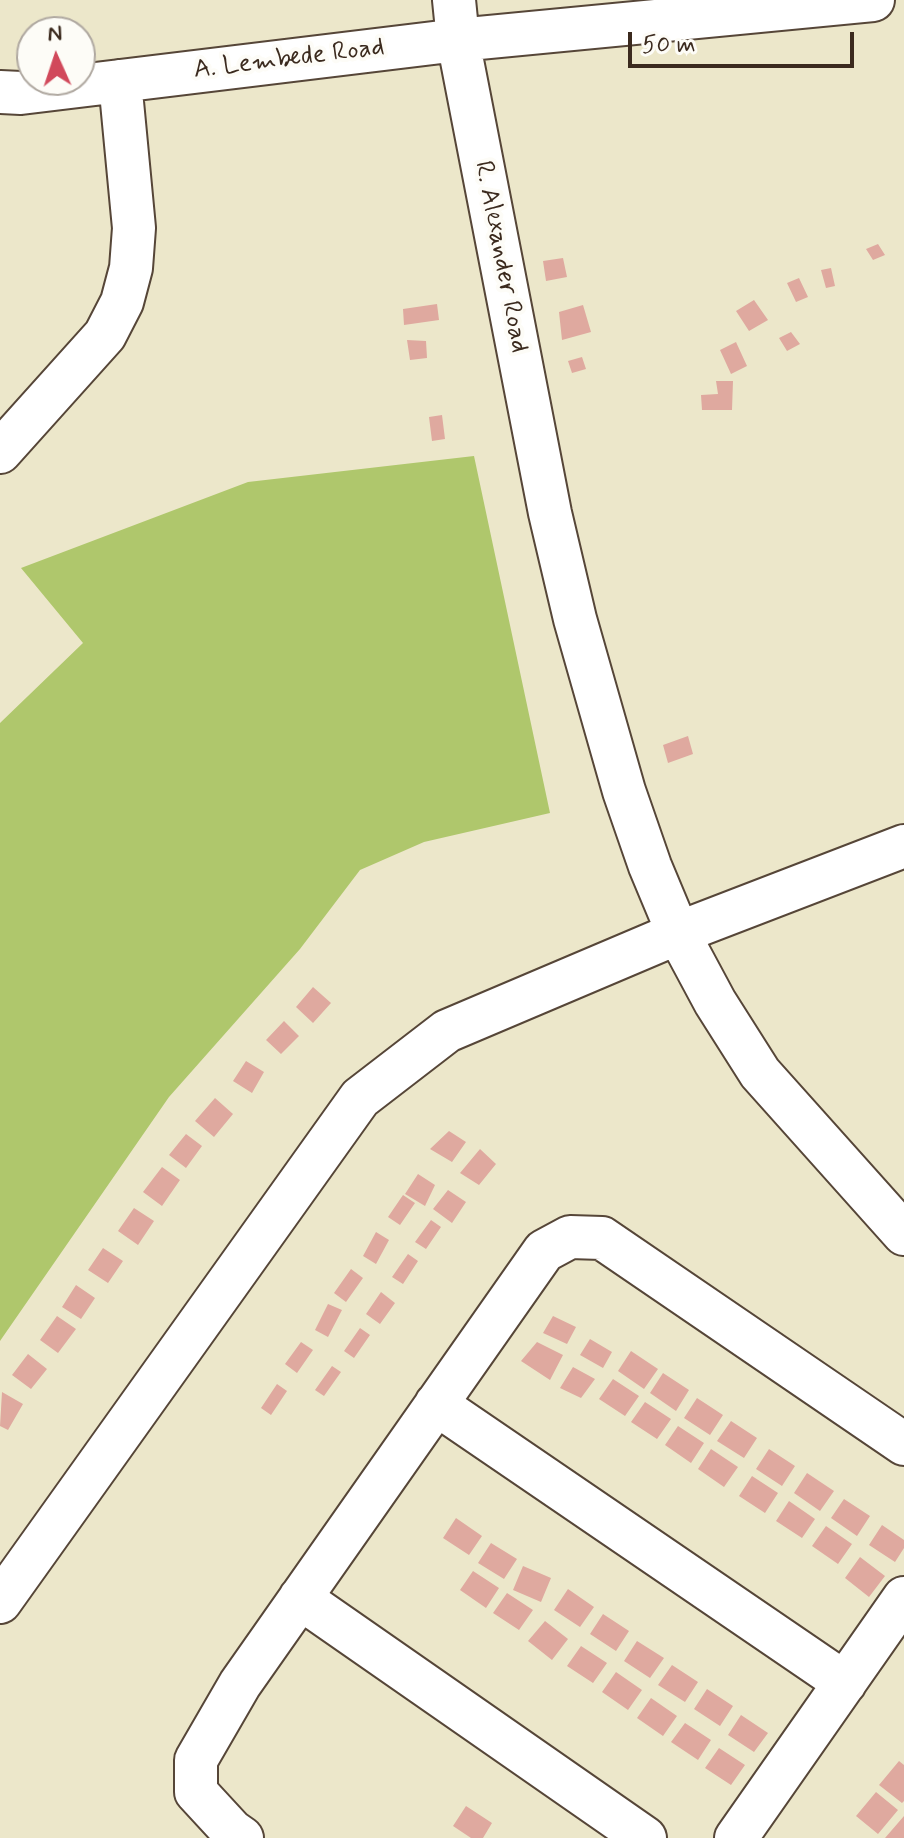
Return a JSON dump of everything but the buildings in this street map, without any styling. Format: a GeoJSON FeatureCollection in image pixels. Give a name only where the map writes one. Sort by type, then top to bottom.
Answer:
{"type":"FeatureCollection","features":[{"type":"Feature","properties":{"kind":"street","name":"A. Lembede Road"},"geometry":{"type":"LineString","coordinates":[[0,92],[21,93],[120,81],[456,20],[873,0]]}},
{"type":"Feature","properties":{"kind":"street","name":"R. Alexander Road"},"geometry":{"type":"LineString","coordinates":[[456,20],[550,513],[575,619],[624,791],[650,866],[678,933],[715,1002],[760,1073],[904,1234]]}},
{"type":"Feature","properties":{"kind":"street"},"geometry":{"type":"LineString","coordinates":[[0,452],[105,335],[122,302],[131,268],[134,228],[120,81]]}},
{"type":"Feature","properties":{"kind":"street"},"geometry":{"type":"LineString","coordinates":[[0,1602],[360,1098],[447,1031],[678,933],[904,846]]}},
{"type":"Feature","properties":{"kind":"street"},"geometry":{"type":"LineString","coordinates":[[242,1838],[196,1792],[196,1760],[240,1684],[544,1251],[570,1237],[602,1238],[904,1444]]}},
{"type":"Feature","properties":{"kind":"street"},"geometry":{"type":"LineString","coordinates":[[436,1404],[845,1683]]}},
{"type":"Feature","properties":{"kind":"street"},"geometry":{"type":"LineString","coordinates":[[300,1598],[645,1838]]}},
{"type":"Feature","properties":{"kind":"street"},"geometry":{"type":"LineString","coordinates":[[736,1838],[904,1598]]}},
{"type":"Feature","properties":{"kind":"green space"},"geometry":{"type":"Polygon","coordinates":[[[474,456],[550,813],[424,842],[360,870],[300,949],[169,1097],[0,1341],[0,723],[83,643],[21,568],[248,482],[474,456]]]}}]}
